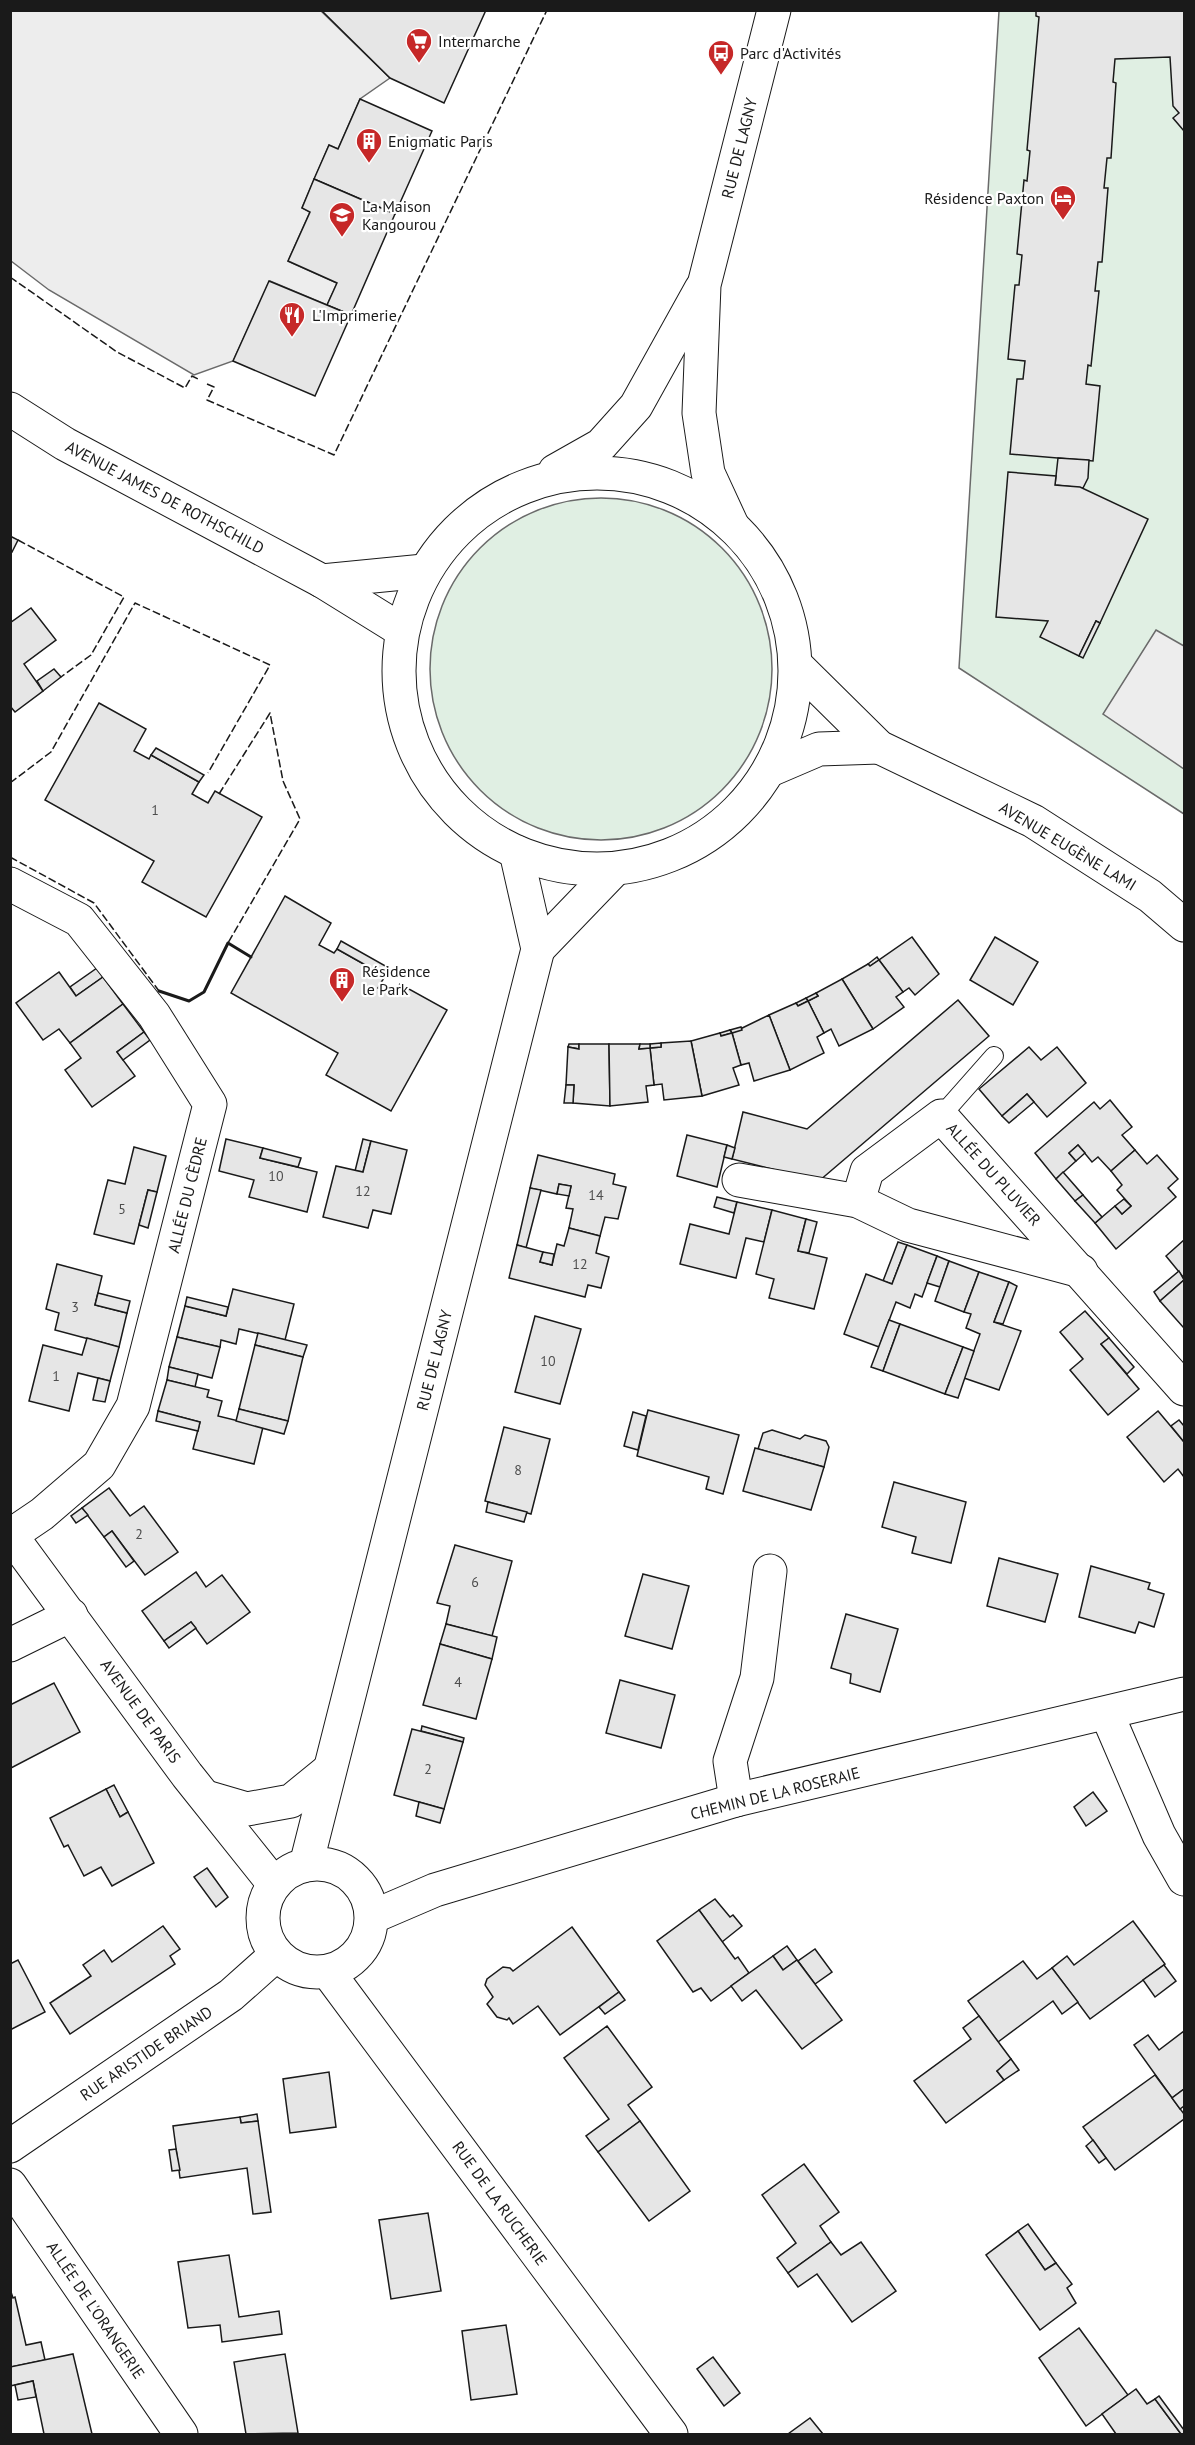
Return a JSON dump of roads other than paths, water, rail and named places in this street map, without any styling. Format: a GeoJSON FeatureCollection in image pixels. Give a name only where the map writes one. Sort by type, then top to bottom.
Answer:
{"type":"FeatureCollection","features":[{"type":"Feature","properties":{"kind":"street","name":"RUE DE LAGNY"},"geometry":{"type":"LineString","coordinates":[[732,525],[708,473],[699,413],[704,285],[774,10]]}},
{"type":"Feature","properties":{"kind":"street","name":"RUE DE LAGNY"},"geometry":{"type":"LineString","coordinates":[[536,482],[601,445],[636,406],[704,285]]}},
{"type":"Feature","properties":{"kind":"street","name":"AVENUE JAMES DE ROTHSCHILD"},"geometry":{"type":"LineString","coordinates":[[10,409],[64,444],[322,581],[401,630]]}},
{"type":"Feature","properties":{"kind":"street"},"geometry":{"type":"LineString","coordinates":[[587,472],[639,477],[688,495],[732,525],[765,565],[787,613],[796,665],[790,719],[770,770],[742,807],[705,838],[658,863],[615,869],[564,867],[516,852],[459,815],[419,761],[399,697],[401,630],[424,571],[454,532],[492,502],[536,482],[587,472]]}},
{"type":"Feature","properties":{"kind":"street"},"geometry":{"type":"LineString","coordinates":[[322,581],[424,571]]}},
{"type":"Feature","properties":{"kind":"street"},"geometry":{"type":"LineString","coordinates":[[796,665],[879,747]]}},
{"type":"Feature","properties":{"kind":"street"},"geometry":{"type":"LineString","coordinates":[[770,770],[819,749],[879,747]]}},
{"type":"Feature","properties":{"kind":"street","name":"AVENUE EUGÈNE LAMI"},"geometry":{"type":"LineString","coordinates":[[879,747],[1033,821],[1150,896],[1185,925]]}},
{"type":"Feature","properties":{"kind":"street","name":"RUE DE LAGNY"},"geometry":{"type":"LineString","coordinates":[[306,1865],[538,949],[516,852]]}},
{"type":"Feature","properties":{"kind":"street","name":"RUE DE LAGNY"},"geometry":{"type":"LineString","coordinates":[[538,949],[615,869]]}},
{"type":"Feature","properties":{"kind":"street","name":"ALLÉE DU CÈDRE"},"geometry":{"type":"LineString","coordinates":[[10,884],[79,920],[154,1015],[210,1104],[133,1406],[99,1465],[42,1514],[11,1535]]}},
{"type":"Feature","properties":{"kind":"street","name":"ALLÉE DU PLUVIER"},"geometry":{"type":"LineString","coordinates":[[858,1201],[867,1171],[941,1116],[1185,1389]]}},
{"type":"Feature","properties":{"kind":"street"},"geometry":{"type":"LineString","coordinates":[[738,1180],[858,1201],[908,1225],[1080,1271]]}},
{"type":"Feature","properties":{"kind":"street","name":"AVENUE DE PARIS"},"geometry":{"type":"LineString","coordinates":[[11,1535],[206,1797],[274,1884]]}},
{"type":"Feature","properties":{"kind":"street"},"geometry":{"type":"LineString","coordinates":[[736,1800],[730,1761],[757,1678],[770,1571]]}},
{"type":"Feature","properties":{"kind":"street"},"geometry":{"type":"LineString","coordinates":[[10,1646],[71,1615]]}},
{"type":"Feature","properties":{"kind":"street","name":"CHEMIN DE LA ROSERAIE"},"geometry":{"type":"LineString","coordinates":[[372,1917],[435,1890],[736,1800],[1185,1694]]}},
{"type":"Feature","properties":{"kind":"street"},"geometry":{"type":"LineString","coordinates":[[1107,1714],[1159,1834],[1185,1878]]}},
{"type":"Feature","properties":{"kind":"street"},"geometry":{"type":"LineString","coordinates":[[206,1797],[247,1809],[291,1801],[329,1770]]}},
{"type":"Feature","properties":{"kind":"street"},"geometry":{"type":"LineString","coordinates":[[326,1864],[343,1870],[351,1876],[358,1882],[368,1899],[372,1917],[369,1936],[360,1952],[346,1965],[328,1972],[309,1972],[291,1967],[276,1955],[266,1938],[262,1920],[266,1901],[274,1884],[289,1872],[306,1865],[326,1864]]}},
{"type":"Feature","properties":{"kind":"street","name":"RUE ARISTIDE BRIAND"},"geometry":{"type":"LineString","coordinates":[[10,2146],[231,1995],[276,1955]]}},
{"type":"Feature","properties":{"kind":"street","name":"RUE DE LA RUCHERIE"},"geometry":{"type":"LineString","coordinates":[[328,1972],[670,2434]]}},
{"type":"Feature","properties":{"kind":"street","name":"ALLÉE DE L'ORANGERIE"},"geometry":{"type":"LineString","coordinates":[[10,2185],[181,2434]]}},
{"type":"Feature","properties":{"kind":"lane"},"geometry":{"type":"LineString","coordinates":[[941,1116],[994,1056]]}},
{"type":"Feature","properties":{"kind":"place","name":"Intermarche"},"geometry":{"type":"Point","coordinates":[419,64]}},
{"type":"Feature","properties":{"kind":"place","name":"Parc d'Activités"},"geometry":{"type":"Point","coordinates":[721,76]}},
{"type":"Feature","properties":{"kind":"place","name":"Enigmatic Paris"},"geometry":{"type":"Point","coordinates":[369,164]}},
{"type":"Feature","properties":{"kind":"place","name":"Résidence Paxton"},"geometry":{"type":"Point","coordinates":[1063,221]}},
{"type":"Feature","properties":{"kind":"place","name":"La Maison Kangourou"},"geometry":{"type":"Point","coordinates":[342,238]}},
{"type":"Feature","properties":{"kind":"place","name":"L'Imprimerie"},"geometry":{"type":"Point","coordinates":[292,338]}},
{"type":"Feature","properties":{"kind":"place","name":"Résidence le Park"},"geometry":{"type":"Point","coordinates":[342,1003]}}]}
